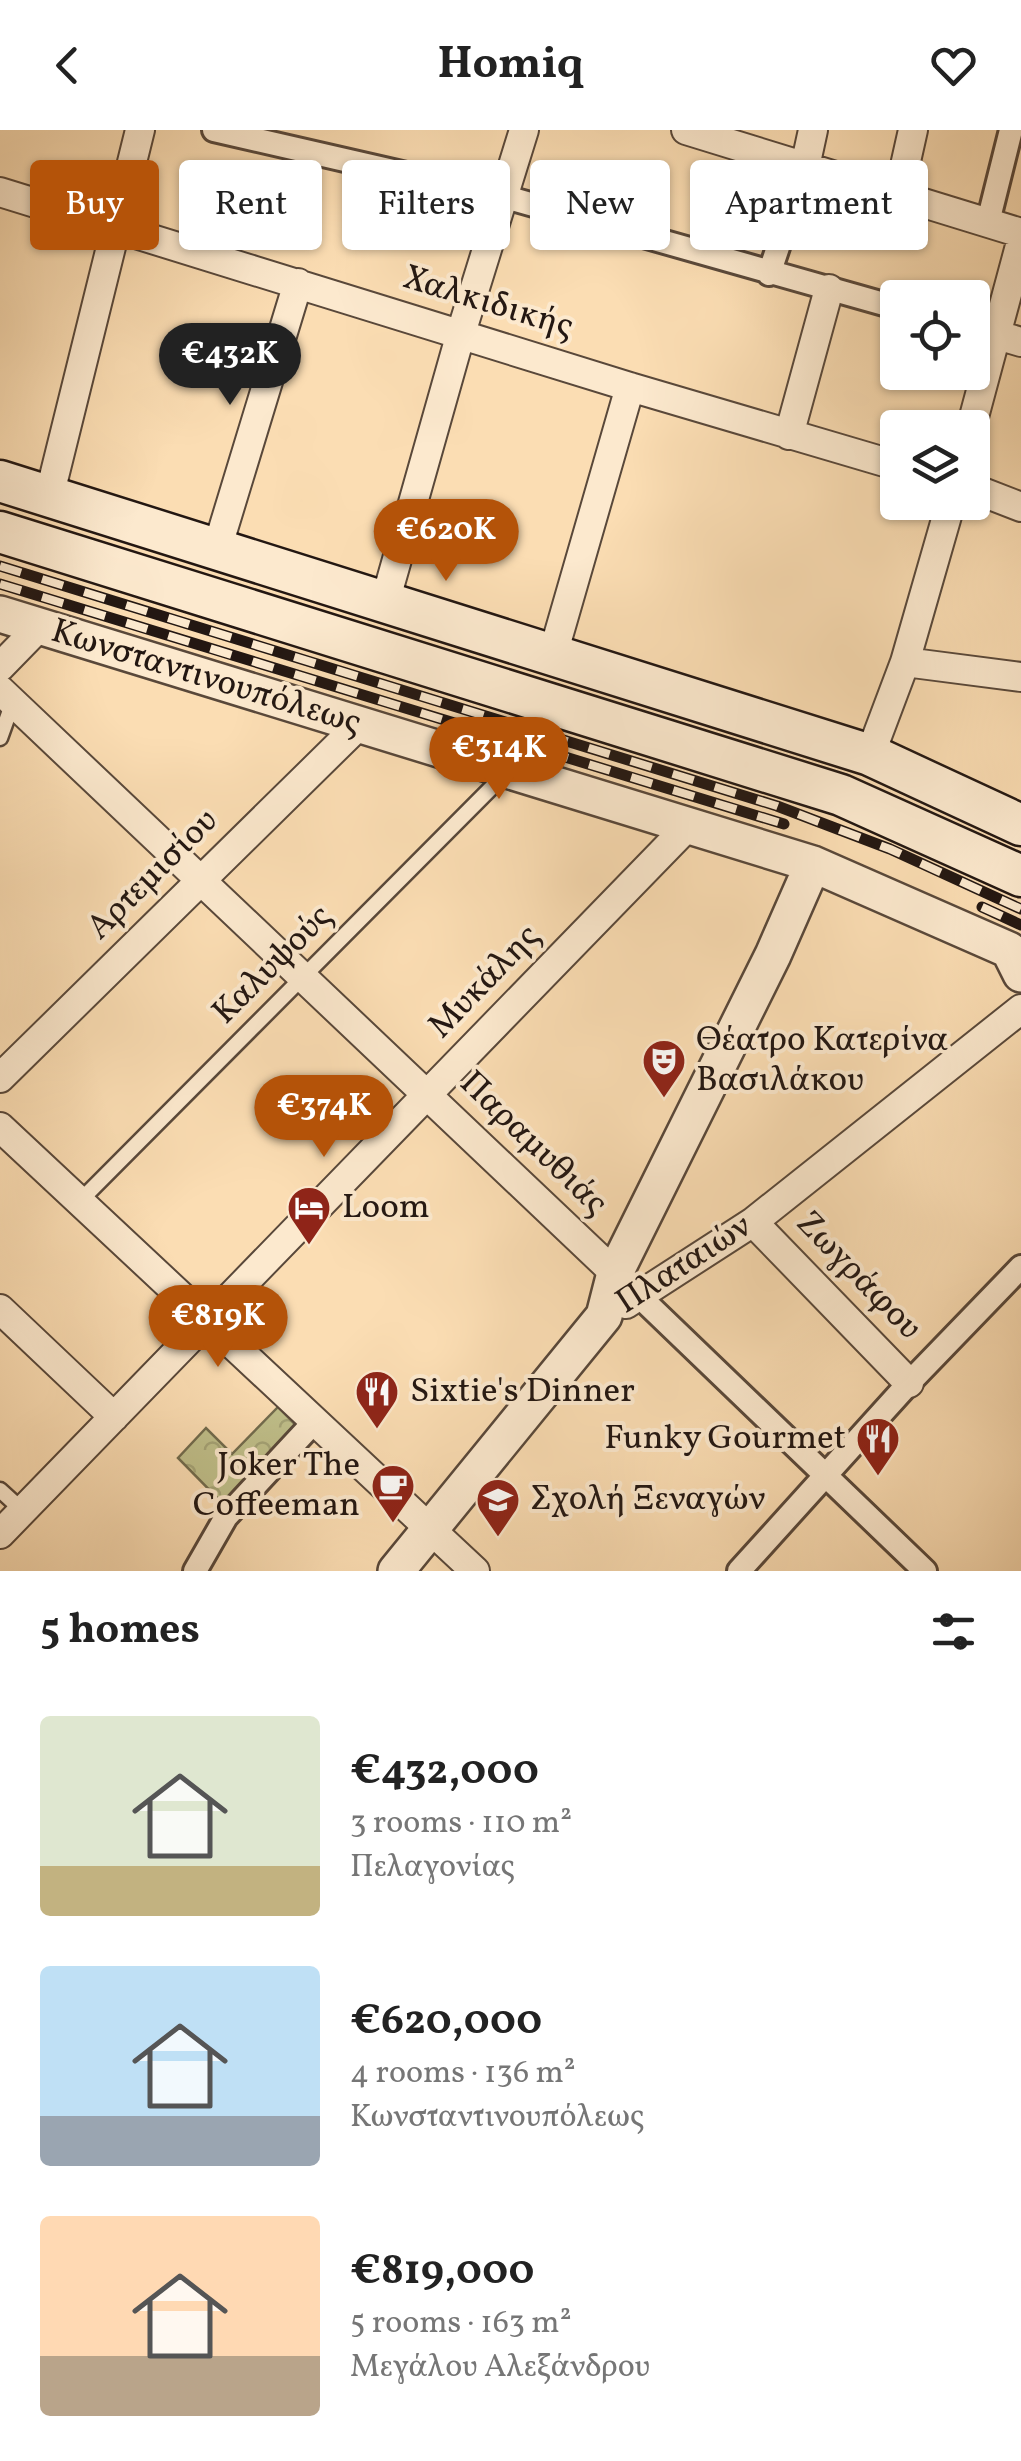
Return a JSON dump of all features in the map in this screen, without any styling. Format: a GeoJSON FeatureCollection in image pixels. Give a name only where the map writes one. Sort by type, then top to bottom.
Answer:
{"type":"FeatureCollection","features":[{"type":"Feature","properties":{"kind":"main road"},"geometry":{"type":"LineString","coordinates":[[0,482],[870,756],[1021,825]]}},
{"type":"Feature","properties":{"kind":"main road"},"geometry":{"type":"LineString","coordinates":[[0,532],[841,795],[1021,876]]}},
{"type":"Feature","properties":{"kind":"street"},"geometry":{"type":"LineString","coordinates":[[132,160],[140,130]]}},
{"type":"Feature","properties":{"kind":"street"},"geometry":{"type":"LineString","coordinates":[[214,130],[345,160]]}},
{"type":"Feature","properties":{"kind":"street"},"geometry":{"type":"LineString","coordinates":[[510,172],[524,130]]}},
{"type":"Feature","properties":{"kind":"street"},"geometry":{"type":"LineString","coordinates":[[686,130],[785,160]]}},
{"type":"Feature","properties":{"kind":"street"},"geometry":{"type":"LineString","coordinates":[[806,160],[812,130]]}},
{"type":"Feature","properties":{"kind":"street"},"geometry":{"type":"LineString","coordinates":[[906,160],[913,130]]}},
{"type":"Feature","properties":{"kind":"street"},"geometry":{"type":"LineString","coordinates":[[988,222],[1012,130]]}},
{"type":"Feature","properties":{"kind":"street","name":"Χαλκιδικής"},"geometry":{"type":"LineString","coordinates":[[0,192],[30,201]]}},
{"type":"Feature","properties":{"kind":"street"},"geometry":{"type":"LineString","coordinates":[[510,198],[880,303]]}},
{"type":"Feature","properties":{"kind":"street"},"geometry":{"type":"LineString","coordinates":[[928,205],[1021,233]]}},
{"type":"Feature","properties":{"kind":"street","name":"Χαλκιδικής"},"geometry":{"type":"LineString","coordinates":[[159,240],[880,461]]}},
{"type":"Feature","properties":{"kind":"street"},"geometry":{"type":"LineString","coordinates":[[976,410],[1021,242]]}},
{"type":"Feature","properties":{"kind":"street"},"geometry":{"type":"LineString","coordinates":[[49,497],[108,250]]}},
{"type":"Feature","properties":{"kind":"street"},"geometry":{"type":"LineString","coordinates":[[385,602],[486,250]]}},
{"type":"Feature","properties":{"kind":"street"},"geometry":{"type":"LineString","coordinates":[[770,274],[778,250]]}},
{"type":"Feature","properties":{"kind":"street"},"geometry":{"type":"LineString","coordinates":[[217,549],[298,283]]}},
{"type":"Feature","properties":{"kind":"street"},"geometry":{"type":"LineString","coordinates":[[789,435],[830,289]]}},
{"type":"Feature","properties":{"kind":"street"},"geometry":{"type":"LineString","coordinates":[[553,654],[630,387]]}},
{"type":"Feature","properties":{"kind":"street"},"geometry":{"type":"LineString","coordinates":[[990,495],[1021,507]]}},
{"type":"Feature","properties":{"kind":"street"},"geometry":{"type":"LineString","coordinates":[[870,756],[905,662],[947,520]]}},
{"type":"Feature","properties":{"kind":"street","name":"Κωνσταντινουπόλεως"},"geometry":{"type":"LineString","coordinates":[[0,614],[814,864],[1009,950],[1021,974]]}},
{"type":"Feature","properties":{"kind":"street"},"geometry":{"type":"LineString","coordinates":[[0,667],[39,626]]}},
{"type":"Feature","properties":{"kind":"street"},"geometry":{"type":"LineString","coordinates":[[905,662],[1021,678]]}},
{"type":"Feature","properties":{"kind":"street","name":"Παραμυθιάς"},"geometry":{"type":"LineString","coordinates":[[7,696],[925,1571]]}},
{"type":"Feature","properties":{"kind":"street","name":"Αρτεμισίου"},"geometry":{"type":"LineString","coordinates":[[0,1078],[359,725]]}},
{"type":"Feature","properties":{"kind":"street","name":"Μυκάλης"},"geometry":{"type":"LineString","coordinates":[[0,1534],[688,826]]}},
{"type":"Feature","properties":{"kind":"street"},"geometry":{"type":"LineString","coordinates":[[628,1285],[814,864]]}},
{"type":"Feature","properties":{"kind":"street","name":"Πλαταιών"},"geometry":{"type":"LineString","coordinates":[[396,1571],[628,1285],[753,1222],[1021,1009]]}},
{"type":"Feature","properties":{"kind":"street"},"geometry":{"type":"LineString","coordinates":[[0,1127],[475,1571]]}},
{"type":"Feature","properties":{"kind":"street","name":"Ζωγράφου"},"geometry":{"type":"LineString","coordinates":[[753,1222],[909,1383]]}},
{"type":"Feature","properties":{"kind":"street"},"geometry":{"type":"LineString","coordinates":[[739,1571],[909,1383],[1021,1268]]}},
{"type":"Feature","properties":{"kind":"street"},"geometry":{"type":"LineString","coordinates":[[0,1309],[114,1417]]}},
{"type":"Feature","properties":{"kind":"street"},"geometry":{"type":"LineString","coordinates":[[196,1571],[226,1517],[315,1421]]}},
{"type":"Feature","properties":{"kind":"lane"},"geometry":{"type":"LineString","coordinates":[[0,738],[7,696]]}},
{"type":"Feature","properties":{"kind":"lane","name":"Καλυψούς"},"geometry":{"type":"LineString","coordinates":[[80,1201],[509,770]]}},
{"type":"Feature","properties":{"kind":"lane"},"geometry":{"type":"LineString","coordinates":[[0,1490],[22,1511]]}},
{"type":"Feature","properties":{"kind":"green space"},"geometry":{"type":"Polygon","coordinates":[[[278,1407],[310,1439],[234,1515],[178,1458],[206,1428],[232,1454],[278,1407]]]}},
{"type":"Feature","properties":{"kind":"railway"},"geometry":{"type":"LineString","coordinates":[[0,566],[777,806],[890,849],[1021,909]]}},
{"type":"Feature","properties":{"kind":"railway"},"geometry":{"type":"LineString","coordinates":[[0,584],[784,824]]}},
{"type":"Feature","properties":{"kind":"railway"},"geometry":{"type":"LineString","coordinates":[[982,907],[1021,925]]}},
{"type":"Feature","properties":{"kind":"place","name":"Θέατρο Κατερίνα Βασιλάκου"},"geometry":{"type":"Point","coordinates":[664,1099]}},
{"type":"Feature","properties":{"kind":"place","name":"Loom"},"geometry":{"type":"Point","coordinates":[309,1246]}},
{"type":"Feature","properties":{"kind":"place","name":"Sixtie's Dinner"},"geometry":{"type":"Point","coordinates":[377,1430]}},
{"type":"Feature","properties":{"kind":"place","name":"Funky Gourmet"},"geometry":{"type":"Point","coordinates":[878,1477]}},
{"type":"Feature","properties":{"kind":"place","name":"Joker The Coffeeman"},"geometry":{"type":"Point","coordinates":[393,1524]}},
{"type":"Feature","properties":{"kind":"place","name":"Σχολή Ξεναγών"},"geometry":{"type":"Point","coordinates":[498,1538]}}]}
